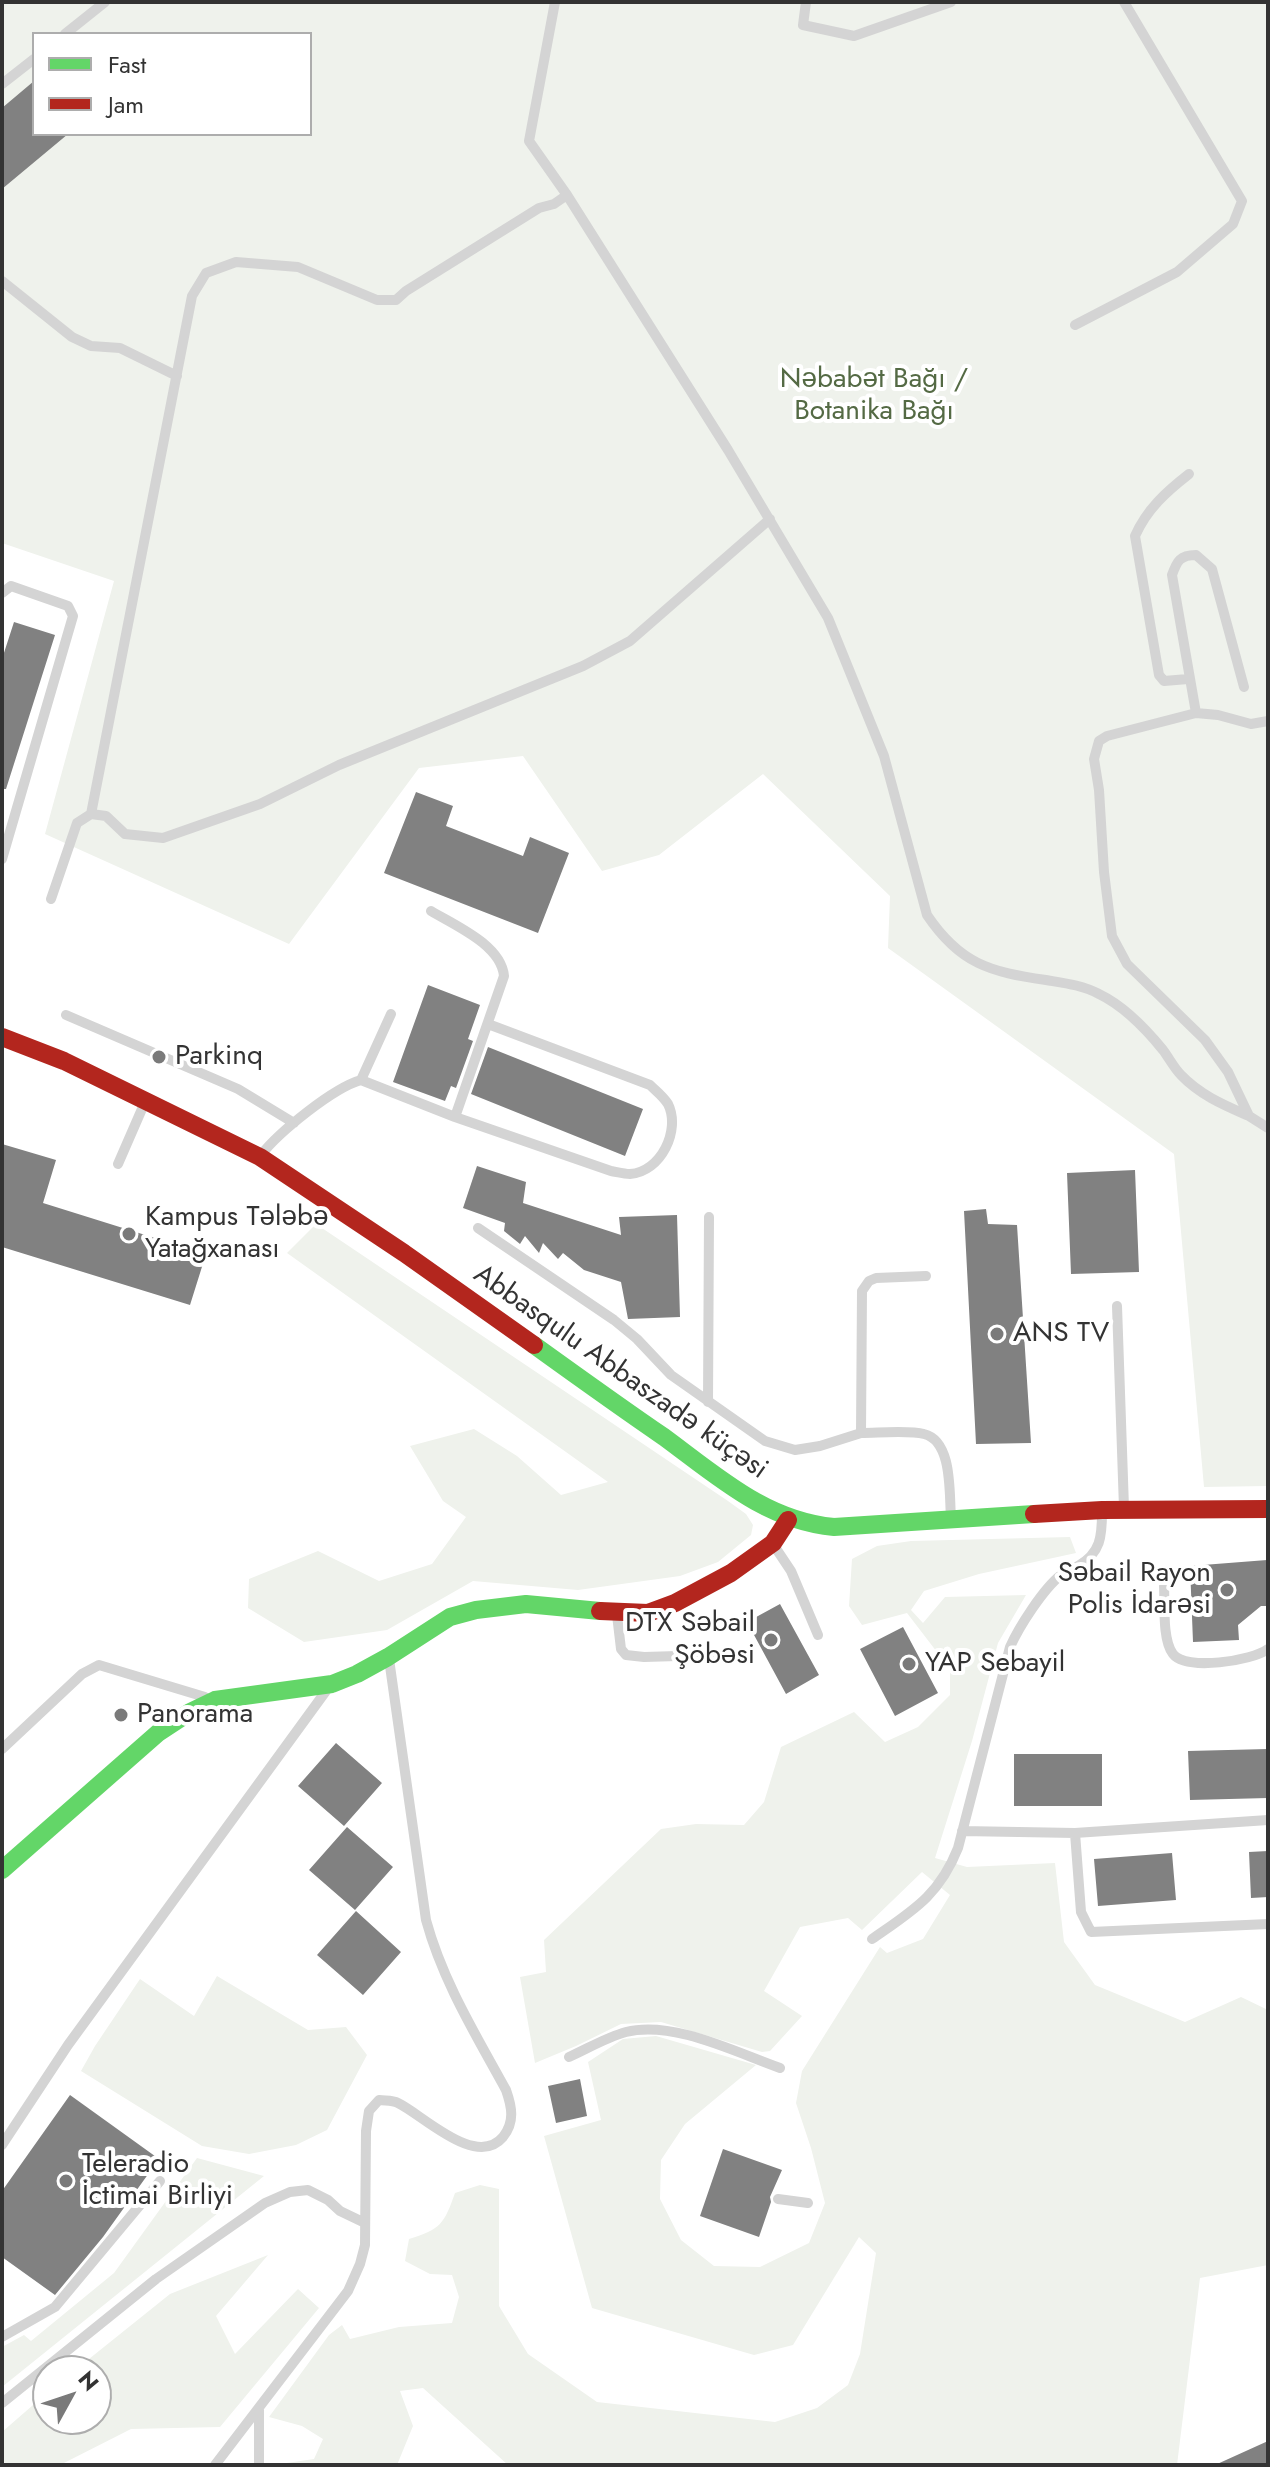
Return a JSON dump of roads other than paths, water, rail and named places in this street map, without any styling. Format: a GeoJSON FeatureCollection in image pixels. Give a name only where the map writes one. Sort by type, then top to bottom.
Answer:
{"type":"FeatureCollection","features":[{"type":"Feature","properties":{"kind":"street","name":"Abbasqulu Abbaszadə küçəsi"},"geometry":{"type":"LineString","coordinates":[[2,1037],[64,1061],[260,1157],[404,1253],[746,1496],[788,1520],[811,1526],[834,1527],[1102,1510],[1268,1509]]}},
{"type":"Feature","properties":{"kind":"street"},"geometry":{"type":"LineString","coordinates":[[2,1870],[158,1733],[215,1700],[332,1684],[388,1657],[450,1617],[476,1610],[526,1604],[648,1613],[675,1603],[731,1573],[773,1543],[788,1520]]}},
{"type":"Feature","properties":{"kind":"lane"},"geometry":{"type":"LineString","coordinates":[[68,32],[105,2]]}},
{"type":"Feature","properties":{"kind":"lane"},"geometry":{"type":"LineString","coordinates":[[555,2],[529,141],[567,195],[770,519],[828,618],[884,756],[927,915],[956,950],[978,963],[1004,974],[1076,985],[1100,994],[1150,1034],[1180,1075],[1212,1100],[1268,1128]]}},
{"type":"Feature","properties":{"kind":"lane"},"geometry":{"type":"LineString","coordinates":[[806,2],[803,25],[854,36],[951,2]]}},
{"type":"Feature","properties":{"kind":"lane"},"geometry":{"type":"LineString","coordinates":[[1075,325],[1177,272],[1233,224],[1242,201],[1124,2]]}},
{"type":"Feature","properties":{"kind":"lane"},"geometry":{"type":"LineString","coordinates":[[2,84],[32,61]]}},
{"type":"Feature","properties":{"kind":"lane"},"geometry":{"type":"LineString","coordinates":[[91,814],[192,296],[206,273],[236,262],[298,267],[377,300],[396,300],[539,208],[554,204],[567,195]]}},
{"type":"Feature","properties":{"kind":"lane"},"geometry":{"type":"LineString","coordinates":[[2,281],[72,337],[91,346],[120,348],[177,376]]}},
{"type":"Feature","properties":{"kind":"lane"},"geometry":{"type":"LineString","coordinates":[[1188,679],[1164,681],[1159,675],[1135,536],[1143,517],[1164,493],[1189,474]]}},
{"type":"Feature","properties":{"kind":"lane"},"geometry":{"type":"LineString","coordinates":[[51,899],[77,823],[91,814],[106,816],[125,834],[163,838],[260,804],[339,765],[583,666],[630,641],[770,519]]}},
{"type":"Feature","properties":{"kind":"lane"},"geometry":{"type":"LineString","coordinates":[[1196,713],[1172,575],[1178,561],[1185,555],[1196,555],[1212,569],[1244,687]]}},
{"type":"Feature","properties":{"kind":"lane"},"geometry":{"type":"LineString","coordinates":[[2,593],[11,586],[68,606],[73,616],[2,859]]}},
{"type":"Feature","properties":{"kind":"lane"},"geometry":{"type":"LineString","coordinates":[[1249,1116],[1228,1072],[1205,1040],[1127,964],[1112,936],[1094,759],[1099,741],[1107,736],[1196,713],[1251,724],[1268,721]]}},
{"type":"Feature","properties":{"kind":"lane"},"geometry":{"type":"LineString","coordinates":[[431,911],[485,945],[497,954],[503,965],[504,976],[455,1117]]}},
{"type":"Feature","properties":{"kind":"lane"},"geometry":{"type":"LineString","coordinates":[[361,1080],[391,1014]]}},
{"type":"Feature","properties":{"kind":"lane"},"geometry":{"type":"LineString","coordinates":[[66,1015],[238,1089],[294,1123]]}},
{"type":"Feature","properties":{"kind":"lane"},"geometry":{"type":"LineString","coordinates":[[260,1157],[277,1135],[349,1083],[361,1080],[455,1117],[611,1171],[632,1174],[659,1158],[666,1147],[672,1117],[668,1104],[650,1085],[488,1024]]}},
{"type":"Feature","properties":{"kind":"lane"},"geometry":{"type":"LineString","coordinates":[[118,1164],[146,1100]]}},
{"type":"Feature","properties":{"kind":"lane"},"geometry":{"type":"LineString","coordinates":[[708,1402],[709,1217]]}},
{"type":"Feature","properties":{"kind":"lane"},"geometry":{"type":"LineString","coordinates":[[478,1228],[614,1320],[671,1375],[765,1441],[795,1450],[861,1433],[925,1434],[936,1441],[946,1458],[952,1519]]}},
{"type":"Feature","properties":{"kind":"lane"},"geometry":{"type":"LineString","coordinates":[[861,1433],[862,1291],[869,1281],[876,1278],[926,1276]]}},
{"type":"Feature","properties":{"kind":"lane"},"geometry":{"type":"LineString","coordinates":[[1117,1306],[1124,1510]]}},
{"type":"Feature","properties":{"kind":"lane"},"geometry":{"type":"LineString","coordinates":[[872,1939],[912,1912],[933,1893],[950,1868],[1010,1647],[1020,1624],[1060,1576],[1097,1551],[1102,1537],[1102,1510]]}},
{"type":"Feature","properties":{"kind":"lane"},"geometry":{"type":"LineString","coordinates":[[773,1543],[791,1571],[818,1635]]}},
{"type":"Feature","properties":{"kind":"lane"},"geometry":{"type":"LineString","coordinates":[[1164,1586],[1167,1642],[1174,1656],[1186,1662],[1238,1661],[1268,1649]]}},
{"type":"Feature","properties":{"kind":"lane"},"geometry":{"type":"LineString","coordinates":[[617,1613],[621,1649],[626,1655],[712,1655]]}},
{"type":"Feature","properties":{"kind":"lane"},"geometry":{"type":"LineString","coordinates":[[215,2465],[348,2291],[360,2264],[365,2245],[369,2111],[379,2100],[394,2101],[418,2114],[451,2139],[479,2148],[497,2143],[506,2134],[513,2108],[435,1954],[426,1920],[388,1657]]}},
{"type":"Feature","properties":{"kind":"lane"},"geometry":{"type":"LineString","coordinates":[[2,1749],[82,1674],[99,1665],[215,1700]]}},
{"type":"Feature","properties":{"kind":"lane"},"geometry":{"type":"LineString","coordinates":[[2,2145],[68,2045],[332,1684]]}},
{"type":"Feature","properties":{"kind":"lane"},"geometry":{"type":"LineString","coordinates":[[962,1831],[1075,1833],[1268,1820]]}},
{"type":"Feature","properties":{"kind":"lane"},"geometry":{"type":"LineString","coordinates":[[1075,1833],[1081,1912],[1091,1932],[1268,1924]]}},
{"type":"Feature","properties":{"kind":"lane"},"geometry":{"type":"LineString","coordinates":[[569,2057],[625,2032],[657,2028],[681,2033],[780,2068]]}},
{"type":"Feature","properties":{"kind":"lane"},"geometry":{"type":"LineString","coordinates":[[2,2337],[55,2307],[160,2181]]}},
{"type":"Feature","properties":{"kind":"lane"},"geometry":{"type":"LineString","coordinates":[[2,2403],[156,2279],[265,2203],[290,2192],[308,2190],[365,2223]]}},
{"type":"Feature","properties":{"kind":"lane"},"geometry":{"type":"LineString","coordinates":[[778,2199],[808,2203]]}},
{"type":"Feature","properties":{"kind":"lane"},"geometry":{"type":"LineString","coordinates":[[259,2408],[259,2465]]}},
{"type":"Feature","properties":{"kind":"place","name":"Parkinq"},"geometry":{"type":"Point","coordinates":[159,1057]}},
{"type":"Feature","properties":{"kind":"place","name":"Kampus Tələbə Yatağxanası"},"geometry":{"type":"Point","coordinates":[129,1234]}},
{"type":"Feature","properties":{"kind":"place","name":"ANS TV"},"geometry":{"type":"Point","coordinates":[997,1334]}},
{"type":"Feature","properties":{"kind":"place","name":"Səbail Rayon Polis İdarəsi"},"geometry":{"type":"Point","coordinates":[1227,1590]}},
{"type":"Feature","properties":{"kind":"place","name":"DTX Səbail Şöbəsi"},"geometry":{"type":"Point","coordinates":[771,1640]}},
{"type":"Feature","properties":{"kind":"place","name":"YAP Sebayil"},"geometry":{"type":"Point","coordinates":[909,1664]}},
{"type":"Feature","properties":{"kind":"place","name":"Panorama"},"geometry":{"type":"Point","coordinates":[121,1715]}},
{"type":"Feature","properties":{"kind":"place","name":"Teleradio İctimai Birliyi"},"geometry":{"type":"Point","coordinates":[66,2181]}},
{"type":"Feature","properties":{"kind":"park label","name":"Nəbabət Bağı / Botanika Bağı"},"geometry":{"type":"Point","coordinates":[874,396]}}]}
